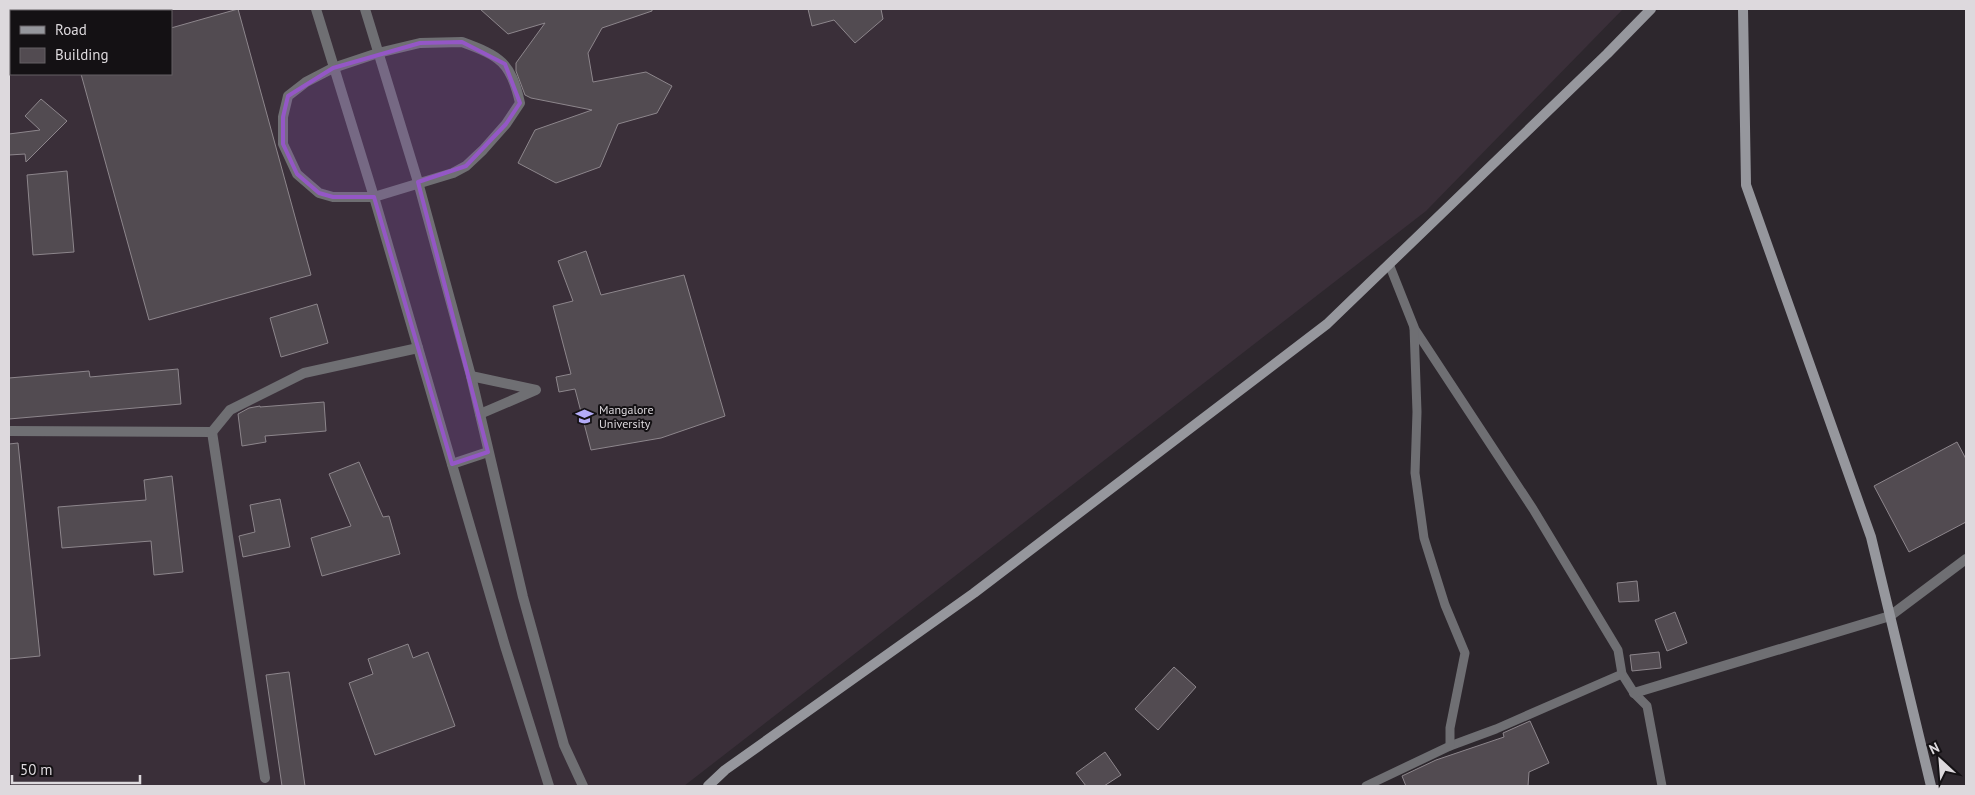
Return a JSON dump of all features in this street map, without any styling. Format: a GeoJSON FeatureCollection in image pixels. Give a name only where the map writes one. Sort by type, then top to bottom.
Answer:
{"type":"FeatureCollection","features":[{"type":"Feature","properties":{"kind":"main road"},"geometry":{"type":"LineString","coordinates":[[708,786],[725,770],[974,594],[1327,324],[1607,54],[1651,9]]}},
{"type":"Feature","properties":{"kind":"main road"},"geometry":{"type":"LineString","coordinates":[[1743,9],[1746,185],[1871,537],[1931,786]]}},
{"type":"Feature","properties":{"kind":"street"},"geometry":{"type":"LineString","coordinates":[[316,9],[374,197],[505,646],[549,786]]}},
{"type":"Feature","properties":{"kind":"street"},"geometry":{"type":"LineString","coordinates":[[365,9],[418,182],[471,376],[523,597],[564,745],[583,786]]}},
{"type":"Feature","properties":{"kind":"street"},"geometry":{"type":"LineString","coordinates":[[462,42],[487,51],[505,64],[516,84],[520,103],[506,124],[483,150],[466,166],[453,173],[418,182],[374,197],[333,197],[319,193],[296,174],[283,144],[283,116],[288,96],[306,82],[333,68],[378,53],[420,43],[462,42]]}},
{"type":"Feature","properties":{"kind":"street"},"geometry":{"type":"LineString","coordinates":[[265,778],[212,432],[230,410],[304,373],[418,348]]}},
{"type":"Feature","properties":{"kind":"street"},"geometry":{"type":"LineString","coordinates":[[471,376],[536,390],[480,414]]}},
{"type":"Feature","properties":{"kind":"street"},"geometry":{"type":"LineString","coordinates":[[9,431],[212,432]]}},
{"type":"Feature","properties":{"kind":"street"},"geometry":{"type":"LineString","coordinates":[[452,464],[488,452]]}},
{"type":"Feature","properties":{"kind":"street"},"geometry":{"type":"LineString","coordinates":[[1634,692],[1890,616],[1966,559]]}},
{"type":"Feature","properties":{"kind":"lane"},"geometry":{"type":"LineString","coordinates":[[1389,264],[1414,328],[1532,509],[1618,650],[1622,674],[1634,692],[1647,706],[1662,786]]}},
{"type":"Feature","properties":{"kind":"lane"},"geometry":{"type":"LineString","coordinates":[[1414,328],[1417,412],[1415,473],[1424,538],[1445,605],[1465,653],[1450,728],[1450,746]]}},
{"type":"Feature","properties":{"kind":"lane"},"geometry":{"type":"LineString","coordinates":[[1366,786],[1450,746],[1505,725],[1622,674]]}},
{"type":"Feature","properties":{"kind":"highlighted area"},"geometry":{"type":"Polygon","coordinates":[[[462,42],[505,64],[520,103],[506,124],[466,166],[418,182],[488,452],[452,464],[374,197],[333,197],[319,193],[297,174],[283,144],[283,117],[288,96],[333,68],[420,43],[462,42]]]}},
{"type":"Feature","properties":{"kind":"shaded area","name":"Mangalore University"},"geometry":{"type":"Polygon","coordinates":[[[9,9],[1623,9],[1426,211],[684,786],[9,786],[9,9]]]}},
{"type":"Feature","properties":{"kind":"building"},"geometry":{"type":"Polygon","coordinates":[[[238,9],[311,275],[149,320],[81,75],[172,75],[172,28],[238,9]]]}},
{"type":"Feature","properties":{"kind":"building"},"geometry":{"type":"Polygon","coordinates":[[[480,9],[652,9],[652,11],[602,28],[588,53],[593,82],[646,72],[672,86],[657,113],[618,124],[600,167],[556,183],[518,163],[535,130],[592,110],[531,98],[525,95],[516,71],[516,63],[545,23],[508,34],[480,9]]]}},
{"type":"Feature","properties":{"kind":"building"},"geometry":{"type":"Polygon","coordinates":[[[808,9],[881,9],[883,19],[855,43],[834,20],[812,26],[808,9]]]}},
{"type":"Feature","properties":{"kind":"building"},"geometry":{"type":"Polygon","coordinates":[[[41,99],[67,121],[26,162],[25,154],[9,155],[9,134],[40,130],[25,116],[41,99]]]}},
{"type":"Feature","properties":{"kind":"building"},"geometry":{"type":"Polygon","coordinates":[[[67,171],[74,252],[33,255],[27,175],[67,171]]]}},
{"type":"Feature","properties":{"kind":"building"},"geometry":{"type":"Polygon","coordinates":[[[586,251],[601,295],[684,275],[725,416],[661,438],[591,450],[575,389],[559,392],[556,377],[571,374],[553,306],[573,301],[558,261],[586,251]]]}},
{"type":"Feature","properties":{"kind":"building"},"geometry":{"type":"Polygon","coordinates":[[[317,304],[328,343],[281,357],[270,318],[317,304]]]}},
{"type":"Feature","properties":{"kind":"building"},"geometry":{"type":"Polygon","coordinates":[[[178,369],[181,404],[9,419],[9,378],[89,371],[90,377],[178,369]]]}},
{"type":"Feature","properties":{"kind":"building"},"geometry":{"type":"Polygon","coordinates":[[[324,402],[326,431],[265,436],[266,442],[242,446],[238,414],[249,408],[324,402]]]}},
{"type":"Feature","properties":{"kind":"building"},"geometry":{"type":"Polygon","coordinates":[[[1957,442],[1966,459],[1966,522],[1909,552],[1874,486],[1957,442]]]}},
{"type":"Feature","properties":{"kind":"building"},"geometry":{"type":"Polygon","coordinates":[[[18,443],[40,656],[9,659],[9,444],[18,443]]]}},
{"type":"Feature","properties":{"kind":"building"},"geometry":{"type":"Polygon","coordinates":[[[359,462],[383,517],[389,516],[400,554],[322,576],[311,538],[351,526],[329,474],[359,462]]]}},
{"type":"Feature","properties":{"kind":"building"},"geometry":{"type":"Polygon","coordinates":[[[172,476],[183,572],[154,575],[151,541],[62,548],[58,507],[146,500],[144,480],[172,476]]]}},
{"type":"Feature","properties":{"kind":"building"},"geometry":{"type":"Polygon","coordinates":[[[280,499],[290,547],[243,557],[239,536],[255,532],[250,505],[280,499]]]}},
{"type":"Feature","properties":{"kind":"building"},"geometry":{"type":"Polygon","coordinates":[[[1637,581],[1639,601],[1619,602],[1617,583],[1637,581]]]}},
{"type":"Feature","properties":{"kind":"building"},"geometry":{"type":"Polygon","coordinates":[[[1675,612],[1687,643],[1667,651],[1655,620],[1675,612]]]}},
{"type":"Feature","properties":{"kind":"building"},"geometry":{"type":"Polygon","coordinates":[[[408,644],[413,658],[428,652],[455,726],[375,755],[349,683],[373,674],[368,659],[408,644]]]}},
{"type":"Feature","properties":{"kind":"building"},"geometry":{"type":"Polygon","coordinates":[[[1659,652],[1661,668],[1632,671],[1630,655],[1659,652]]]}},
{"type":"Feature","properties":{"kind":"building"},"geometry":{"type":"Polygon","coordinates":[[[1174,667],[1196,687],[1158,730],[1135,709],[1174,667]]]}},
{"type":"Feature","properties":{"kind":"building"},"geometry":{"type":"Polygon","coordinates":[[[289,672],[305,786],[282,786],[266,675],[289,672]]]}},
{"type":"Feature","properties":{"kind":"building"},"geometry":{"type":"Polygon","coordinates":[[[1530,721],[1549,763],[1529,772],[1528,786],[1406,786],[1402,776],[1436,760],[1504,737],[1503,733],[1530,721]]]}},
{"type":"Feature","properties":{"kind":"building"},"geometry":{"type":"Polygon","coordinates":[[[1105,752],[1121,775],[1104,786],[1086,786],[1076,773],[1105,752]]]}},
{"type":"Feature","properties":{"kind":"place","name":"Mangalore University"},"geometry":{"type":"Point","coordinates":[585,417]}}]}
